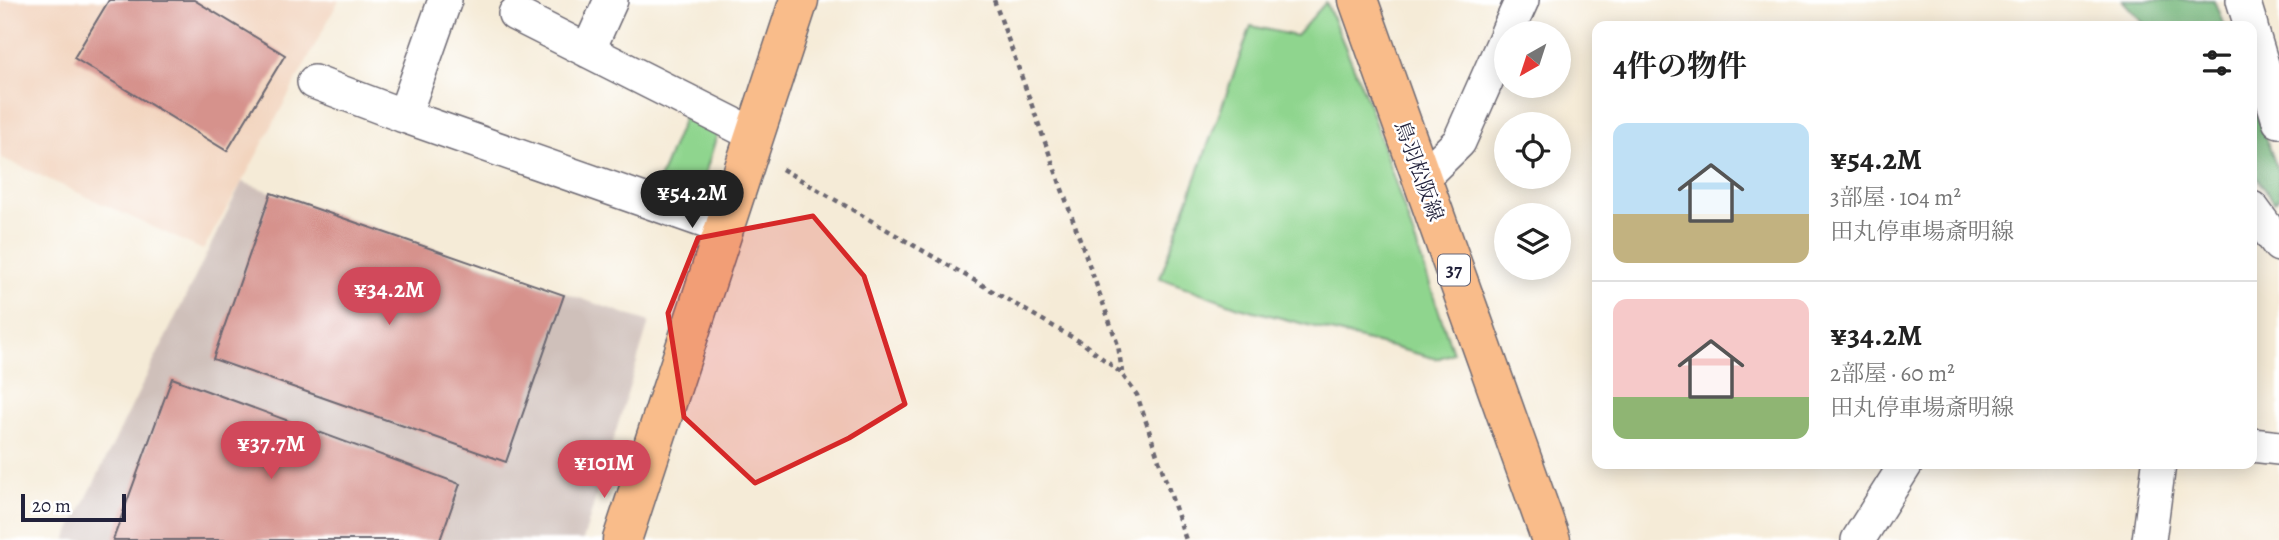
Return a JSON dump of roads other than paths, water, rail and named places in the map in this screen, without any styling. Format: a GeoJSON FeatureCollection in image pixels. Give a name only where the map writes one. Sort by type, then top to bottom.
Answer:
{"type":"FeatureCollection","features":[{"type":"Feature","properties":{"kind":"main road"},"geometry":{"type":"LineString","coordinates":[[622,540],[799,0]]}},
{"type":"Feature","properties":{"kind":"main road","name":"鳥羽松阪線"},"geometry":{"type":"LineString","coordinates":[[1358,0],[1551,540]]}},
{"type":"Feature","properties":{"kind":"street"},"geometry":{"type":"LineString","coordinates":[[404,116],[445,0]]}},
{"type":"Feature","properties":{"kind":"street"},"geometry":{"type":"LineString","coordinates":[[588,51],[611,0]]}},
{"type":"Feature","properties":{"kind":"street"},"geometry":{"type":"LineString","coordinates":[[1512,21],[1522,0]]}},
{"type":"Feature","properties":{"kind":"street"},"geometry":{"type":"LineString","coordinates":[[2243,0],[2249,21]]}},
{"type":"Feature","properties":{"kind":"street"},"geometry":{"type":"LineString","coordinates":[[515,14],[588,51],[753,143]]}},
{"type":"Feature","properties":{"kind":"street"},"geometry":{"type":"LineString","coordinates":[[2257,48],[2279,121]]}},
{"type":"Feature","properties":{"kind":"street"},"geometry":{"type":"LineString","coordinates":[[1422,179],[1459,142],[1494,63]]}},
{"type":"Feature","properties":{"kind":"street"},"geometry":{"type":"LineString","coordinates":[[314,82],[724,228]]}},
{"type":"Feature","properties":{"kind":"street"},"geometry":{"type":"LineString","coordinates":[[2257,215],[2279,245]]}},
{"type":"Feature","properties":{"kind":"street"},"geometry":{"type":"LineString","coordinates":[[2257,446],[2279,448]]}},
{"type":"Feature","properties":{"kind":"street"},"geometry":{"type":"LineString","coordinates":[[1858,540],[1903,469]]}},
{"type":"Feature","properties":{"kind":"street"},"geometry":{"type":"LineString","coordinates":[[2149,540],[2157,469]]}}]}
